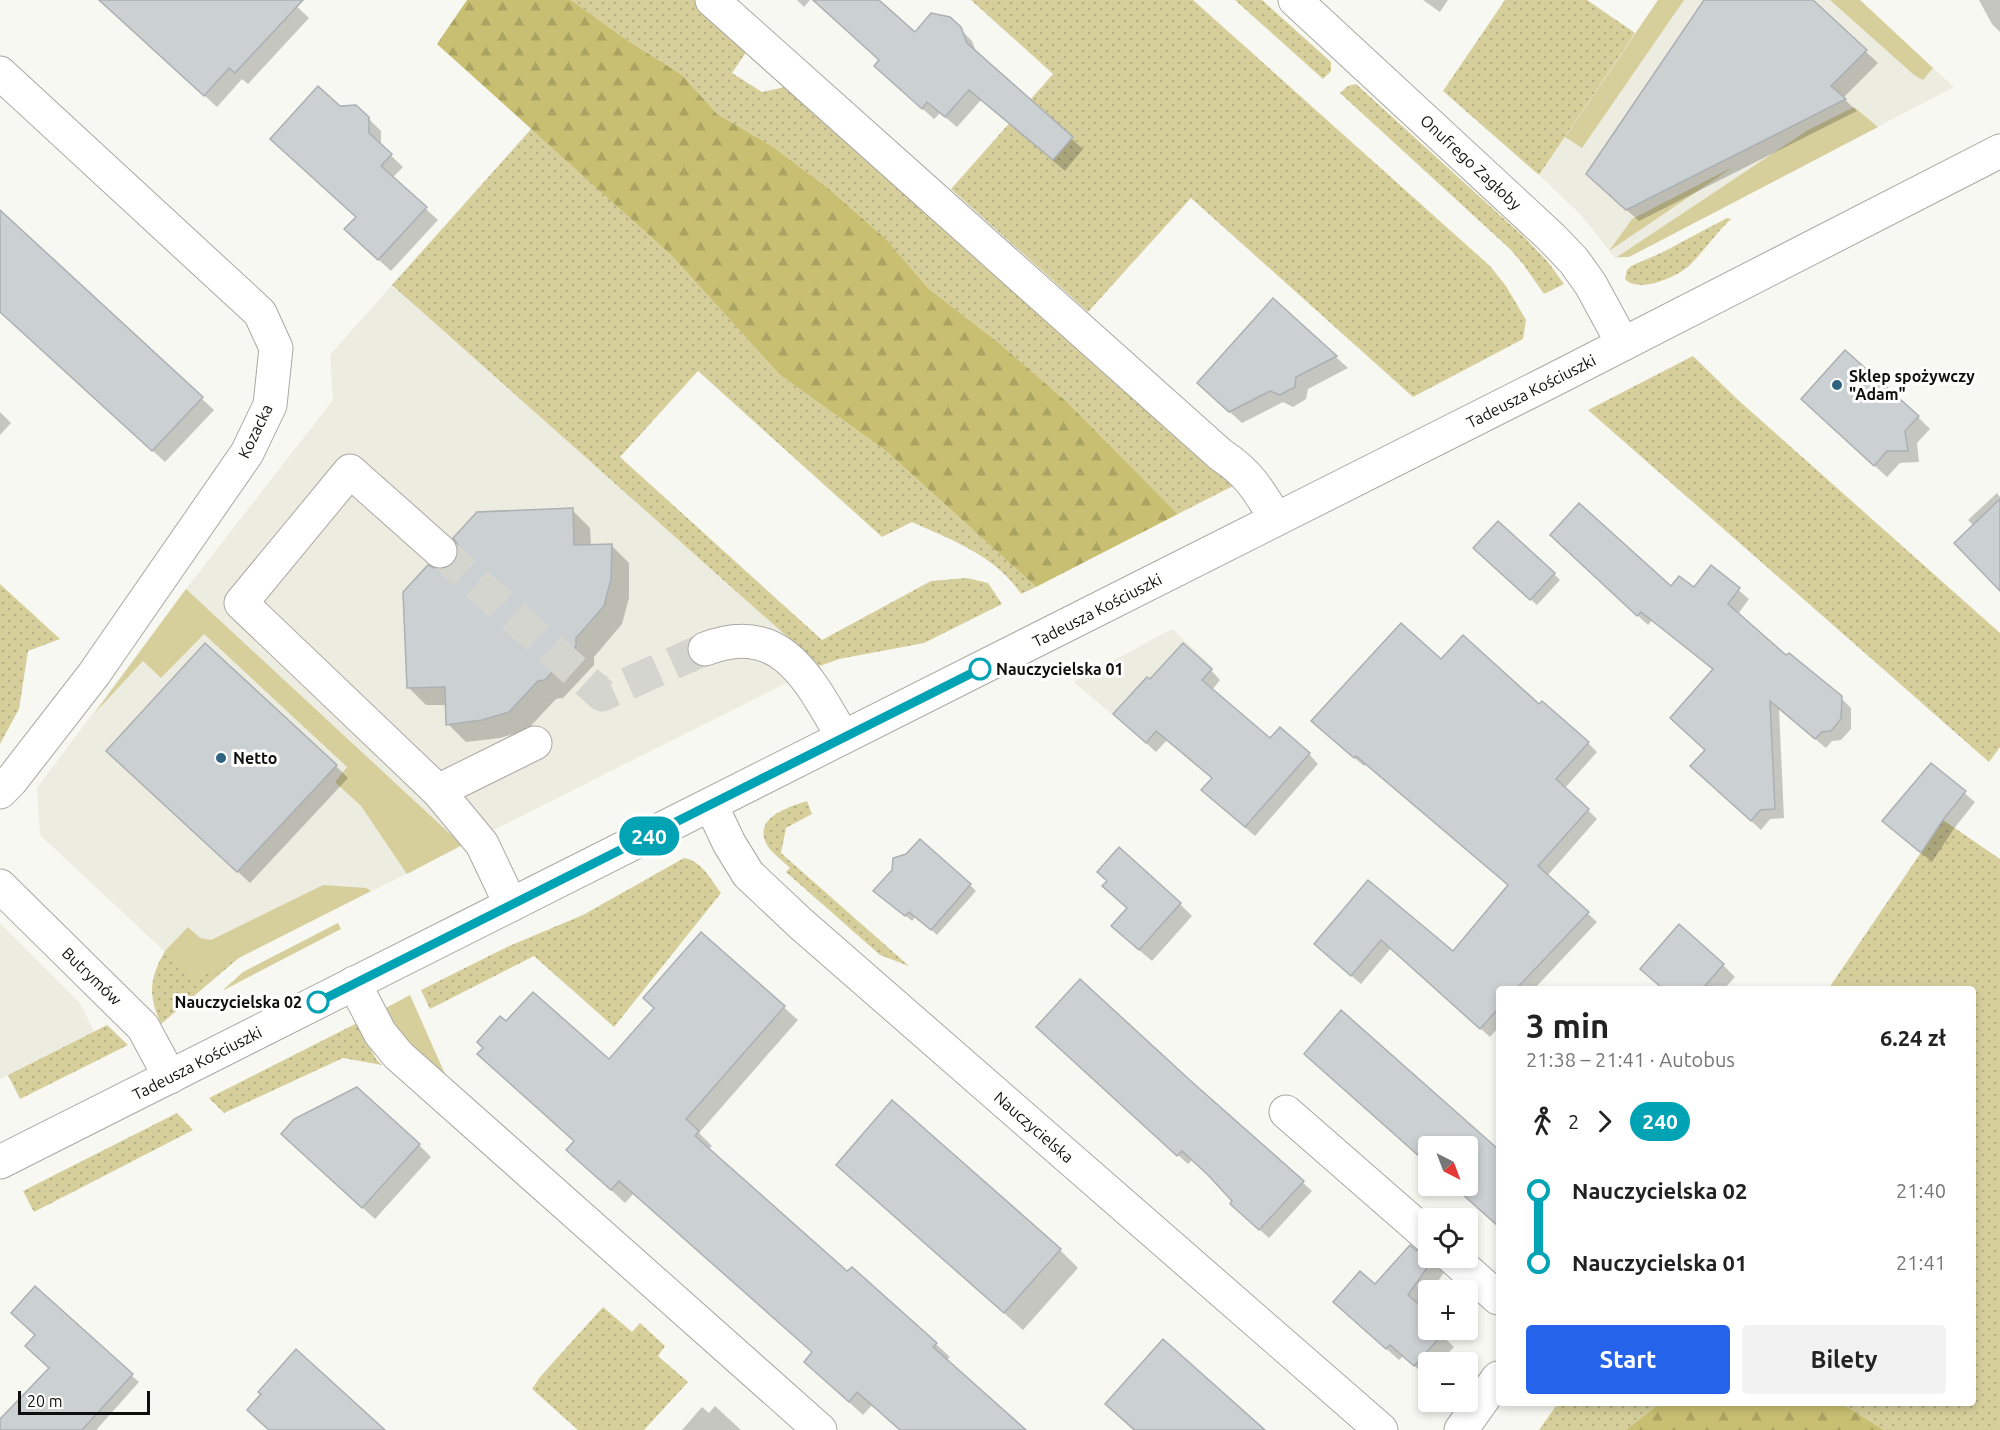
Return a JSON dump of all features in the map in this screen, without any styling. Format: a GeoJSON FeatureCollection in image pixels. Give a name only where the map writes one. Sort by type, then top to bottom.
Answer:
{"type":"FeatureCollection","features":[{"type":"Feature","properties":{"kind":"street"},"geometry":{"type":"LineString","coordinates":[[712,0],[1236,465],[1256,486],[1276,519]]}},
{"type":"Feature","properties":{"kind":"street","name":"Onufrego Zagłoby"},"geometry":{"type":"LineString","coordinates":[[1295,0],[1559,245],[1591,285],[1623,344]]}},
{"type":"Feature","properties":{"kind":"street","name":"Kozacka"},"geometry":{"type":"LineString","coordinates":[[0,73],[260,313],[276,348],[270,405],[247,453],[94,674],[0,792]]}},
{"type":"Feature","properties":{"kind":"street","name":"Tadeusza Kościuszki"},"geometry":{"type":"LineString","coordinates":[[0,1162],[1623,344],[2000,151]]}},
{"type":"Feature","properties":{"kind":"street"},"geometry":{"type":"LineString","coordinates":[[440,551],[350,471],[241,603],[438,791],[483,844],[511,905]]}},
{"type":"Feature","properties":{"kind":"street"},"geometry":{"type":"LineString","coordinates":[[705,648],[716,644],[742,642],[762,644],[778,650],[804,673],[843,737]]}},
{"type":"Feature","properties":{"kind":"street"},"geometry":{"type":"LineString","coordinates":[[438,791],[535,742]]}},
{"type":"Feature","properties":{"kind":"street","name":"Nauczycielska"},"geometry":{"type":"LineString","coordinates":[[711,805],[744,868],[800,923],[1381,1430]]}},
{"type":"Feature","properties":{"kind":"street","name":"Butrymów"},"geometry":{"type":"LineString","coordinates":[[0,886],[143,1027],[170,1077]]}},
{"type":"Feature","properties":{"kind":"street"},"geometry":{"type":"LineString","coordinates":[[354,983],[380,1033],[398,1055],[820,1430]]}},
{"type":"Feature","properties":{"kind":"street"},"geometry":{"type":"LineString","coordinates":[[1286,1112],[1418,1227]]}},
{"type":"Feature","properties":{"kind":"street"},"geometry":{"type":"LineString","coordinates":[[1464,1268],[1496,1296]]}},
{"type":"Feature","properties":{"kind":"street"},"geometry":{"type":"LineString","coordinates":[[1461,1430],[1496,1381]]}},
{"type":"Feature","properties":{"kind":"shaded area"},"geometry":{"type":"Polygon","coordinates":[[[571,0],[698,0],[751,45],[732,73],[762,92],[794,85],[1237,484],[1178,514],[1067,402],[999,343],[928,288],[887,240],[828,188],[772,146],[717,114],[682,75],[571,0]]]}},
{"type":"Feature","properties":{"kind":"shaded area"},"geometry":{"type":"Polygon","coordinates":[[[971,0],[1193,0],[1490,266],[1506,286],[1526,320],[1523,339],[1413,397],[1191,198],[1088,312],[951,189],[1053,74],[971,0]]]}},
{"type":"Feature","properties":{"kind":"shaded area"},"geometry":{"type":"Polygon","coordinates":[[[1235,0],[1262,0],[1331,62],[1331,71],[1323,79],[1235,0]]]}},
{"type":"Feature","properties":{"kind":"shaded area"},"geometry":{"type":"Polygon","coordinates":[[[1505,0],[1587,0],[1635,33],[1539,175],[1443,91],[1505,0]]]}},
{"type":"Feature","properties":{"kind":"shaded area"},"geometry":{"type":"Polygon","coordinates":[[[1658,0],[1860,0],[1954,87],[1629,257],[1615,258],[1581,215],[1539,175],[1658,0]]]}},
{"type":"Feature","properties":{"kind":"shaded area"},"geometry":{"type":"Polygon","coordinates":[[[1658,0],[1684,0],[1582,148],[1565,137],[1658,0]]]}},
{"type":"Feature","properties":{"kind":"shaded area"},"geometry":{"type":"Polygon","coordinates":[[[1830,0],[1860,0],[1933,68],[1923,80],[1914,75],[1830,0]]]}},
{"type":"Feature","properties":{"kind":"shaded area"},"geometry":{"type":"Polygon","coordinates":[[[1356,84],[1525,238],[1548,262],[1564,284],[1544,294],[1510,249],[1340,93],[1348,86],[1356,84]]]}},
{"type":"Feature","properties":{"kind":"shaded area"},"geometry":{"type":"Polygon","coordinates":[[[1854,107],[1878,127],[1629,257],[1617,257],[1808,130],[1854,107]]]}},
{"type":"Feature","properties":{"kind":"shaded area"},"geometry":{"type":"Polygon","coordinates":[[[532,128],[670,254],[780,375],[886,451],[1036,587],[1021,594],[999,569],[986,559],[912,522],[882,537],[698,371],[620,457],[822,640],[931,581],[967,578],[988,583],[1002,604],[924,643],[839,659],[820,666],[392,285],[532,128]]]}},
{"type":"Feature","properties":{"kind":"shaded area"},"geometry":{"type":"Polygon","coordinates":[[[1733,167],[1609,251],[1632,219],[1733,167]]]}},
{"type":"Feature","properties":{"kind":"shaded area"},"geometry":{"type":"Polygon","coordinates":[[[1727,218],[1731,219],[1684,270],[1667,279],[1648,284],[1639,285],[1625,279],[1627,270],[1631,266],[1727,218]]]}},
{"type":"Feature","properties":{"kind":"shaded area"},"geometry":{"type":"Polygon","coordinates":[[[392,285],[820,666],[195,980],[40,835],[37,788],[186,589],[333,400],[330,355],[392,285]]]}},
{"type":"Feature","properties":{"kind":"shaded area"},"geometry":{"type":"Polygon","coordinates":[[[1693,356],[1737,399],[2000,633],[2000,747],[1989,762],[1588,410],[1693,356]]]}},
{"type":"Feature","properties":{"kind":"shaded area"},"geometry":{"type":"Polygon","coordinates":[[[0,584],[60,639],[28,651],[19,709],[0,744],[0,584]]]}},
{"type":"Feature","properties":{"kind":"shaded area"},"geometry":{"type":"Polygon","coordinates":[[[186,589],[462,845],[407,874],[361,806],[335,782],[347,767],[204,634],[161,678],[143,661],[94,714],[186,589]]]}},
{"type":"Feature","properties":{"kind":"shaded area"},"geometry":{"type":"Polygon","coordinates":[[[1172,629],[1213,667],[1146,743],[1074,682],[1172,629]]]}},
{"type":"Feature","properties":{"kind":"shaded area"},"geometry":{"type":"Polygon","coordinates":[[[807,801],[812,814],[786,828],[781,853],[909,966],[880,955],[786,872],[790,868],[769,848],[764,838],[767,822],[781,811],[807,801]]]}},
{"type":"Feature","properties":{"kind":"shaded area"},"geometry":{"type":"Polygon","coordinates":[[[1943,820],[2000,859],[2000,1430],[1884,1430],[1846,1406],[1976,1406],[1976,986],[1830,986],[1943,820]]]}},
{"type":"Feature","properties":{"kind":"shaded area"},"geometry":{"type":"Polygon","coordinates":[[[684,858],[701,867],[721,893],[614,1027],[534,956],[430,1009],[421,990],[507,947],[583,915],[684,858]]]}},
{"type":"Feature","properties":{"kind":"shaded area"},"geometry":{"type":"Polygon","coordinates":[[[323,885],[366,888],[371,891],[195,980],[165,951],[188,927],[200,938],[211,940],[323,885]]]}},
{"type":"Feature","properties":{"kind":"shaded area"},"geometry":{"type":"Polygon","coordinates":[[[0,923],[80,1003],[94,1031],[0,1079],[0,923]]]}},
{"type":"Feature","properties":{"kind":"shaded area"},"geometry":{"type":"Polygon","coordinates":[[[338,923],[341,929],[222,991],[243,972],[338,923]]]}},
{"type":"Feature","properties":{"kind":"shaded area"},"geometry":{"type":"Polygon","coordinates":[[[165,951],[195,979],[241,956],[161,1024],[152,996],[152,987],[156,970],[165,951]]]}},
{"type":"Feature","properties":{"kind":"shaded area"},"geometry":{"type":"Polygon","coordinates":[[[410,995],[445,1074],[400,1036],[384,1009],[410,995]]]}},
{"type":"Feature","properties":{"kind":"shaded area"},"geometry":{"type":"Polygon","coordinates":[[[357,1023],[376,1059],[382,1065],[343,1058],[224,1113],[209,1098],[357,1023]]]}},
{"type":"Feature","properties":{"kind":"shaded area"},"geometry":{"type":"Polygon","coordinates":[[[107,1025],[128,1045],[20,1099],[8,1075],[107,1025]]]}},
{"type":"Feature","properties":{"kind":"shaded area"},"geometry":{"type":"Polygon","coordinates":[[[177,1113],[193,1130],[34,1212],[23,1191],[177,1113]]]}},
{"type":"Feature","properties":{"kind":"shaded area"},"geometry":{"type":"Polygon","coordinates":[[[603,1307],[632,1332],[640,1323],[665,1346],[658,1356],[688,1382],[644,1430],[578,1430],[532,1389],[540,1377],[603,1307]]]}},
{"type":"Feature","properties":{"kind":"shaded area"},"geometry":{"type":"Polygon","coordinates":[[[1556,1406],[1658,1406],[1626,1430],[1539,1430],[1556,1406]]]}},
{"type":"Feature","properties":{"kind":"green space"},"geometry":{"type":"Polygon","coordinates":[[[467,0],[571,0],[682,75],[717,114],[772,146],[828,188],[887,240],[928,288],[999,343],[1067,402],[1178,514],[1036,587],[886,451],[780,375],[670,254],[437,44],[467,0]]]}},
{"type":"Feature","properties":{"kind":"green space"},"geometry":{"type":"Polygon","coordinates":[[[1657,1406],[1846,1406],[1884,1430],[1626,1430],[1657,1406]]]}},
{"type":"Feature","properties":{"kind":"building"},"geometry":{"type":"Polygon","coordinates":[[[99,0],[303,0],[235,73],[229,68],[204,96],[99,0]]]}},
{"type":"Feature","properties":{"kind":"building"},"geometry":{"type":"Polygon","coordinates":[[[813,0],[879,0],[915,32],[931,13],[950,17],[961,27],[967,43],[1073,137],[1053,160],[969,90],[945,117],[927,102],[922,109],[874,66],[879,60],[813,0]]]}},
{"type":"Feature","properties":{"kind":"building"},"geometry":{"type":"Polygon","coordinates":[[[1704,0],[1813,0],[1867,50],[1831,86],[1846,99],[1626,210],[1586,174],[1704,0]]]}},
{"type":"Feature","properties":{"kind":"building"},"geometry":{"type":"Polygon","coordinates":[[[318,86],[340,106],[356,105],[369,117],[369,133],[392,154],[381,166],[427,207],[378,260],[344,229],[356,217],[270,139],[318,86]]]}},
{"type":"Feature","properties":{"kind":"building"},"geometry":{"type":"Polygon","coordinates":[[[0,210],[203,397],[152,451],[0,312],[0,210]]]}},
{"type":"Feature","properties":{"kind":"building"},"geometry":{"type":"Polygon","coordinates":[[[1273,298],[1337,356],[1296,377],[1295,387],[1280,395],[1270,391],[1229,412],[1197,383],[1273,298]]]}},
{"type":"Feature","properties":{"kind":"building"},"geometry":{"type":"Polygon","coordinates":[[[1845,350],[1919,416],[1905,431],[1908,451],[1887,451],[1874,466],[1801,399],[1845,350]]]}},
{"type":"Feature","properties":{"kind":"building"},"geometry":{"type":"Polygon","coordinates":[[[2000,499],[2000,591],[1954,543],[2000,499]]]}},
{"type":"Feature","properties":{"kind":"building"},"geometry":{"type":"Polygon","coordinates":[[[1579,503],[1671,586],[1679,576],[1694,587],[1711,565],[1740,588],[1728,604],[1786,655],[1789,653],[1842,696],[1841,719],[1831,731],[1822,732],[1815,739],[1770,701],[1775,809],[1760,810],[1751,821],[1690,766],[1705,750],[1670,718],[1713,669],[1641,612],[1637,616],[1550,535],[1579,503]]]}},
{"type":"Feature","properties":{"kind":"building"},"geometry":{"type":"Polygon","coordinates":[[[573,508],[574,545],[612,544],[611,579],[604,606],[576,638],[576,646],[545,680],[538,681],[509,712],[482,720],[446,725],[445,687],[407,688],[403,592],[428,565],[437,569],[446,569],[454,564],[458,554],[458,545],[453,538],[477,512],[573,508]]]}},
{"type":"Feature","properties":{"kind":"building"},"geometry":{"type":"Polygon","coordinates":[[[1498,521],[1555,573],[1530,600],[1473,548],[1498,521]]]}},
{"type":"Feature","properties":{"kind":"building"},"geometry":{"type":"Polygon","coordinates":[[[1401,623],[1441,659],[1463,635],[1539,704],[1542,701],[1589,742],[1556,779],[1589,809],[1538,866],[1589,912],[1519,986],[1496,986],[1496,1011],[1480,1029],[1381,940],[1351,976],[1314,944],[1368,880],[1453,951],[1508,885],[1356,756],[1354,758],[1311,721],[1401,623]]]}},
{"type":"Feature","properties":{"kind":"building","name":"Netto"},"geometry":{"type":"Polygon","coordinates":[[[205,643],[337,765],[237,872],[106,751],[205,643]]]}},
{"type":"Feature","properties":{"kind":"building"},"geometry":{"type":"Polygon","coordinates":[[[1183,643],[1212,669],[1202,680],[1270,738],[1280,727],[1310,753],[1245,827],[1201,790],[1212,778],[1156,731],[1146,743],[1113,714],[1183,643]]]}},
{"type":"Feature","properties":{"kind":"building"},"geometry":{"type":"Polygon","coordinates":[[[1931,763],[1966,791],[1921,853],[1882,821],[1931,763]]]}},
{"type":"Feature","properties":{"kind":"building"},"geometry":{"type":"Polygon","coordinates":[[[920,839],[971,884],[931,930],[909,912],[905,916],[873,891],[892,870],[893,858],[906,854],[920,839]]]}},
{"type":"Feature","properties":{"kind":"building"},"geometry":{"type":"Polygon","coordinates":[[[1119,847],[1181,903],[1139,950],[1111,926],[1127,908],[1102,886],[1107,881],[1097,872],[1119,847]]]}},
{"type":"Feature","properties":{"kind":"building"},"geometry":{"type":"Polygon","coordinates":[[[1679,924],[1724,964],[1705,986],[1660,986],[1640,969],[1679,924]]]}},
{"type":"Feature","properties":{"kind":"building"},"geometry":{"type":"Polygon","coordinates":[[[701,932],[785,1006],[686,1119],[699,1131],[695,1136],[847,1271],[852,1267],[937,1343],[933,1347],[1026,1430],[900,1430],[857,1392],[849,1402],[804,1362],[812,1352],[619,1181],[611,1190],[566,1150],[574,1141],[477,1054],[483,1048],[477,1042],[500,1016],[506,1021],[533,992],[609,1059],[654,1008],[643,998],[701,932]]]}},
{"type":"Feature","properties":{"kind":"building"},"geometry":{"type":"Polygon","coordinates":[[[1080,979],[1304,1181],[1259,1230],[1230,1204],[1232,1201],[1182,1151],[1177,1156],[1036,1027],[1080,979]]]}},
{"type":"Feature","properties":{"kind":"building"},"geometry":{"type":"Polygon","coordinates":[[[1341,1010],[1496,1147],[1496,1224],[1464,1196],[1478,1196],[1478,1136],[1418,1136],[1418,1155],[1304,1054],[1341,1010]]]}},
{"type":"Feature","properties":{"kind":"building"},"geometry":{"type":"Polygon","coordinates":[[[357,1087],[420,1144],[362,1208],[281,1134],[294,1119],[357,1087]]]}},
{"type":"Feature","properties":{"kind":"building"},"geometry":{"type":"Polygon","coordinates":[[[892,1100],[1061,1249],[1004,1313],[836,1165],[892,1100]]]}},
{"type":"Feature","properties":{"kind":"building"},"geometry":{"type":"Polygon","coordinates":[[[1410,1245],[1418,1251],[1418,1268],[1427,1268],[1408,1295],[1418,1304],[1418,1340],[1438,1340],[1427,1352],[1418,1352],[1418,1362],[1414,1366],[1390,1345],[1386,1349],[1333,1302],[1360,1271],[1375,1284],[1410,1245]]]}},
{"type":"Feature","properties":{"kind":"building"},"geometry":{"type":"Polygon","coordinates":[[[35,1286],[133,1374],[82,1430],[0,1430],[0,1419],[49,1368],[25,1346],[35,1335],[11,1313],[35,1286]]]}},
{"type":"Feature","properties":{"kind":"building"},"geometry":{"type":"Polygon","coordinates":[[[1163,1339],[1265,1430],[1135,1430],[1105,1404],[1163,1339]]]}},
{"type":"Feature","properties":{"kind":"building"},"geometry":{"type":"Polygon","coordinates":[[[296,1349],[385,1430],[269,1430],[247,1410],[261,1394],[258,1392],[296,1349]]]}},
{"type":"Feature","properties":{"kind":"tunnel"},"geometry":{"type":"LineString","coordinates":[[440,551],[602,695],[705,649]]}},
{"type":"Feature","properties":{"kind":"bus line","name":"240"},"geometry":{"type":"LineString","coordinates":[[318,1002],[980,669]]}},
{"type":"Feature","properties":{"kind":"place","name":"Sklep spożywczy \"Adam\""},"geometry":{"type":"Point","coordinates":[1837,385]}},
{"type":"Feature","properties":{"kind":"place","name":"Nauczycielska 01"},"geometry":{"type":"Point","coordinates":[980,669]}},
{"type":"Feature","properties":{"kind":"place","name":"Netto"},"geometry":{"type":"Point","coordinates":[221,758]}},
{"type":"Feature","properties":{"kind":"place","name":"Nauczycielska 02"},"geometry":{"type":"Point","coordinates":[318,1002]}}]}
